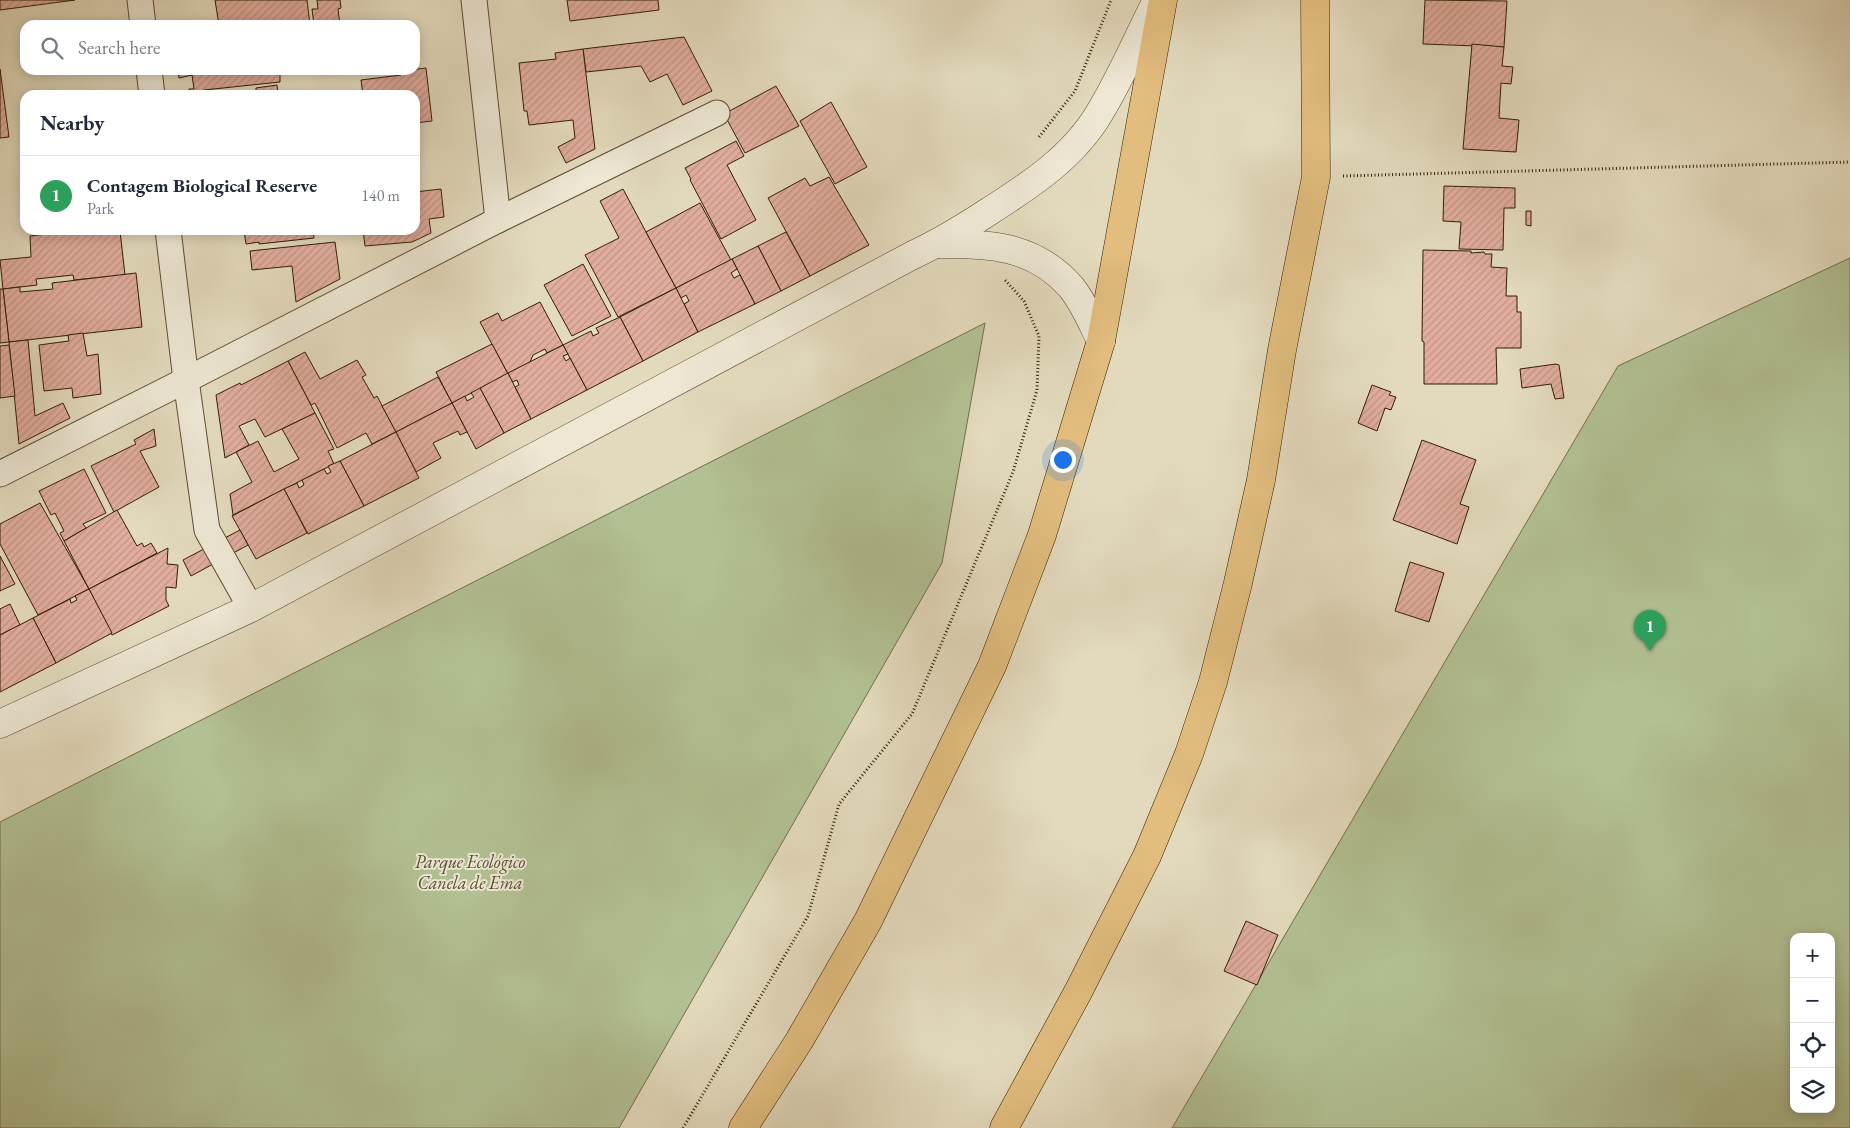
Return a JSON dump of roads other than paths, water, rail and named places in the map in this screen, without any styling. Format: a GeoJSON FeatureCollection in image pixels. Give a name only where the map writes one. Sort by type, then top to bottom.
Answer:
{"type":"FeatureCollection","features":[{"type":"Feature","properties":{"kind":"main road"},"geometry":{"type":"LineString","coordinates":[[743,1128],[799,1041],[868,921],[992,666],[1042,535],[1101,341],[1163,0]]}},
{"type":"Feature","properties":{"kind":"main road"},"geometry":{"type":"LineString","coordinates":[[1004,1128],[1078,992],[1147,856],[1188,754],[1212,682],[1238,583],[1261,480],[1282,350],[1316,177],[1315,0]]}},
{"type":"Feature","properties":{"kind":"street"},"geometry":{"type":"LineString","coordinates":[[140,0],[142,20]]}},
{"type":"Feature","properties":{"kind":"street"},"geometry":{"type":"LineString","coordinates":[[474,0],[498,220]]}},
{"type":"Feature","properties":{"kind":"street"},"geometry":{"type":"LineString","coordinates":[[0,724],[251,608],[904,259],[936,244],[1022,191],[1068,154],[1100,113],[1157,0]]}},
{"type":"Feature","properties":{"kind":"street"},"geometry":{"type":"LineString","coordinates":[[150,75],[151,90]]}},
{"type":"Feature","properties":{"kind":"street"},"geometry":{"type":"LineString","coordinates":[[0,474],[498,220],[717,113]]}},
{"type":"Feature","properties":{"kind":"street"},"geometry":{"type":"LineString","coordinates":[[169,235],[207,530],[251,608]]}},
{"type":"Feature","properties":{"kind":"street"},"geometry":{"type":"LineString","coordinates":[[936,244],[994,246],[1025,254],[1045,265],[1070,287],[1085,309],[1101,341]]}},
{"type":"Feature","properties":{"kind":"place","name":"Contagem Biological Reserve"},"geometry":{"type":"Point","coordinates":[1650,651]}},
{"type":"Feature","properties":{"kind":"park label","name":"Parque Ecológico Canela de Ema"},"geometry":{"type":"Point","coordinates":[470,871]}}]}
